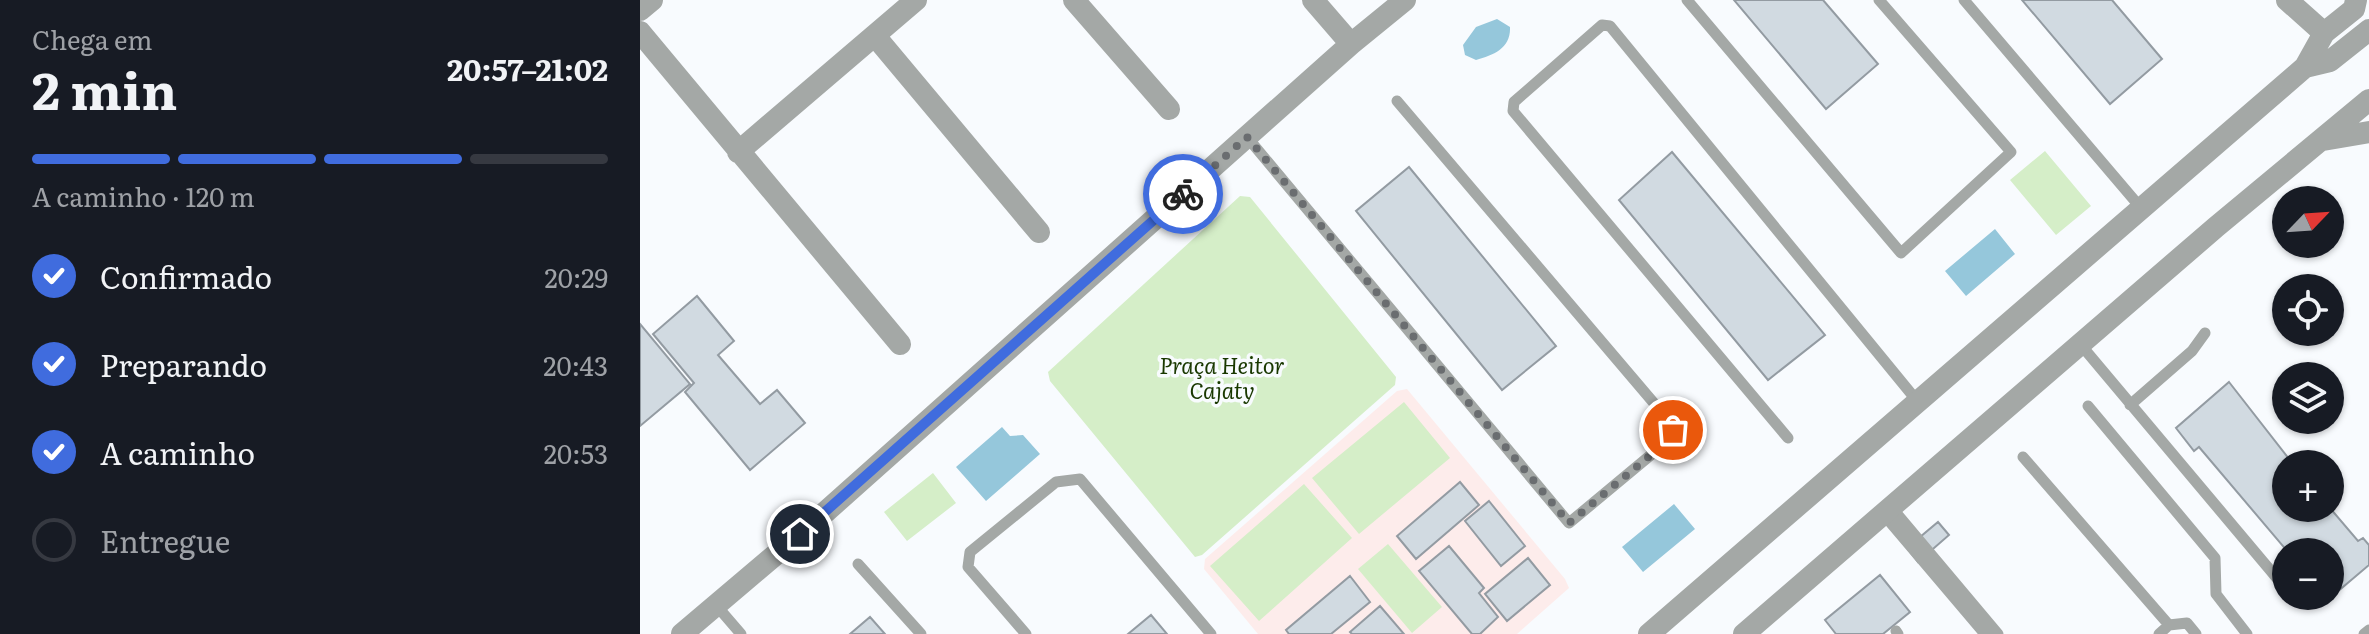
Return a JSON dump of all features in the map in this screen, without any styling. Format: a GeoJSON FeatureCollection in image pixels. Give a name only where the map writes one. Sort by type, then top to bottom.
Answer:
{"type":"FeatureCollection","features":[{"type":"Feature","properties":{"kind":"street"},"geometry":{"type":"LineString","coordinates":[[640,10],[652,0]]}},
{"type":"Feature","properties":{"kind":"street"},"geometry":{"type":"LineString","coordinates":[[738,152],[916,0]]}},
{"type":"Feature","properties":{"kind":"street"},"geometry":{"type":"LineString","coordinates":[[1074,0],[1169,109]]}},
{"type":"Feature","properties":{"kind":"street"},"geometry":{"type":"LineString","coordinates":[[1313,0],[1351,44]]}},
{"type":"Feature","properties":{"kind":"street"},"geometry":{"type":"LineString","coordinates":[[682,634],[821,516],[1351,44],[1405,0]]}},
{"type":"Feature","properties":{"kind":"street"},"geometry":{"type":"LineString","coordinates":[[2287,0],[2324,33]]}},
{"type":"Feature","properties":{"kind":"street"},"geometry":{"type":"LineString","coordinates":[[1649,634],[2305,67],[2324,33],[2354,9],[2356,0]]}},
{"type":"Feature","properties":{"kind":"street"},"geometry":{"type":"LineString","coordinates":[[2305,67],[2330,61],[2369,30]]}},
{"type":"Feature","properties":{"kind":"street"},"geometry":{"type":"LineString","coordinates":[[640,32],[900,344]]}},
{"type":"Feature","properties":{"kind":"street"},"geometry":{"type":"LineString","coordinates":[[875,36],[1039,232]]}},
{"type":"Feature","properties":{"kind":"street"},"geometry":{"type":"LineString","coordinates":[[1744,634],[2369,100]]}},
{"type":"Feature","properties":{"kind":"street"},"geometry":{"type":"LineString","coordinates":[[2322,140],[2369,132]]}},
{"type":"Feature","properties":{"kind":"lane"},"geometry":{"type":"LineString","coordinates":[[1687,0],[1901,253],[2011,152],[1879,0]]}},
{"type":"Feature","properties":{"kind":"lane"},"geometry":{"type":"LineString","coordinates":[[1964,0],[2141,208]]}},
{"type":"Feature","properties":{"kind":"lane"},"geometry":{"type":"LineString","coordinates":[[1788,438],[1513,111],[1514,102],[1602,25],[1610,26],[1918,403]]}},
{"type":"Feature","properties":{"kind":"lane"},"geometry":{"type":"LineString","coordinates":[[1247,137],[1569,523],[1670,439],[1670,422],[1397,101]]}},
{"type":"Feature","properties":{"kind":"lane"},"geometry":{"type":"LineString","coordinates":[[2130,405],[2192,351],[2205,333]]}},
{"type":"Feature","properties":{"kind":"lane"},"geometry":{"type":"LineString","coordinates":[[2081,345],[2272,572]]}},
{"type":"Feature","properties":{"kind":"lane"},"geometry":{"type":"LineString","coordinates":[[2088,406],[2215,558],[2216,594],[2247,634]]}},
{"type":"Feature","properties":{"kind":"lane"},"geometry":{"type":"LineString","coordinates":[[2023,457],[2169,625]]}},
{"type":"Feature","properties":{"kind":"lane"},"geometry":{"type":"LineString","coordinates":[[1026,634],[968,567],[970,552],[1056,482],[1080,479],[1211,634]]}},
{"type":"Feature","properties":{"kind":"lane"},"geometry":{"type":"LineString","coordinates":[[1888,511],[1985,634]]}},
{"type":"Feature","properties":{"kind":"lane"},"geometry":{"type":"LineString","coordinates":[[1888,511],[1998,634]]}},
{"type":"Feature","properties":{"kind":"lane"},"geometry":{"type":"LineString","coordinates":[[858,564],[921,634]]}},
{"type":"Feature","properties":{"kind":"lane"},"geometry":{"type":"LineString","coordinates":[[716,605],[741,634]]}},
{"type":"Feature","properties":{"kind":"lane"},"geometry":{"type":"LineString","coordinates":[[2159,634],[2169,625],[2187,623],[2196,634]]}},
{"type":"Feature","properties":{"kind":"lane"},"geometry":{"type":"LineString","coordinates":[[2364,634],[2369,630]]}},
{"type":"Feature","properties":{"kind":"shaded area"},"geometry":{"type":"Polygon","coordinates":[[[1407,389],[1565,579],[1569,588],[1517,634],[1258,634],[1204,569],[1205,559],[1397,391],[1407,389]]]}},
{"type":"Feature","properties":{"kind":"green space"},"geometry":{"type":"Polygon","coordinates":[[[2045,151],[2091,206],[2056,235],[2010,180],[2045,151]]]}},
{"type":"Feature","properties":{"kind":"green space","name":"Praça Heitor Cajaty"},"geometry":{"type":"Polygon","coordinates":[[[1240,196],[1250,197],[1396,377],[1395,385],[1202,555],[1195,557],[1050,381],[1048,372],[1240,196]]]}},
{"type":"Feature","properties":{"kind":"green space"},"geometry":{"type":"Polygon","coordinates":[[[1404,402],[1450,458],[1359,534],[1312,478],[1404,402]]]}},
{"type":"Feature","properties":{"kind":"green space"},"geometry":{"type":"Polygon","coordinates":[[[933,473],[956,503],[907,541],[884,512],[933,473]]]}},
{"type":"Feature","properties":{"kind":"green space"},"geometry":{"type":"Polygon","coordinates":[[[1304,484],[1352,538],[1259,621],[1210,566],[1304,484]]]}},
{"type":"Feature","properties":{"kind":"green space"},"geometry":{"type":"Polygon","coordinates":[[[1388,544],[1442,607],[1412,633],[1358,569],[1388,544]]]}},
{"type":"Feature","properties":{"kind":"water"},"geometry":{"type":"Polygon","coordinates":[[[1497,19],[1510,27],[1504,45],[1495,53],[1476,60],[1465,55],[1463,45],[1476,27],[1497,19]]]}},
{"type":"Feature","properties":{"kind":"water"},"geometry":{"type":"Polygon","coordinates":[[[1995,229],[2015,254],[1966,296],[1945,271],[1995,229]]]}},
{"type":"Feature","properties":{"kind":"water"},"geometry":{"type":"Polygon","coordinates":[[[1002,427],[1010,436],[1023,435],[1040,454],[986,501],[956,467],[1002,427]]]}},
{"type":"Feature","properties":{"kind":"water"},"geometry":{"type":"Polygon","coordinates":[[[1674,504],[1695,529],[1643,572],[1622,547],[1674,504]]]}},
{"type":"Feature","properties":{"kind":"building"},"geometry":{"type":"Polygon","coordinates":[[[1734,0],[1823,0],[1878,64],[1826,109],[1734,0]]]}},
{"type":"Feature","properties":{"kind":"building"},"geometry":{"type":"Polygon","coordinates":[[[2022,0],[2112,0],[2162,59],[2110,104],[2022,0]]]}},
{"type":"Feature","properties":{"kind":"building"},"geometry":{"type":"Polygon","coordinates":[[[1672,152],[1825,335],[1768,380],[1619,200],[1672,152]]]}},
{"type":"Feature","properties":{"kind":"building"},"geometry":{"type":"Polygon","coordinates":[[[1409,167],[1556,346],[1502,390],[1356,211],[1409,167]]]}},
{"type":"Feature","properties":{"kind":"building"},"geometry":{"type":"Polygon","coordinates":[[[697,296],[734,341],[718,355],[760,404],[777,390],[805,423],[750,470],[685,392],[694,383],[653,334],[697,296]]]}},
{"type":"Feature","properties":{"kind":"building"},"geometry":{"type":"Polygon","coordinates":[[[640,324],[690,384],[640,426],[640,324]]]}},
{"type":"Feature","properties":{"kind":"building"},"geometry":{"type":"Polygon","coordinates":[[[2229,382],[2282,450],[2272,450],[2272,522],[2342,522],[2358,541],[2363,538],[2369,545],[2369,565],[2344,586],[2344,538],[2276,538],[2199,447],[2194,451],[2176,428],[2229,382]]]}},
{"type":"Feature","properties":{"kind":"building"},"geometry":{"type":"Polygon","coordinates":[[[1460,482],[1479,505],[1416,559],[1397,536],[1460,482]]]}},
{"type":"Feature","properties":{"kind":"building"},"geometry":{"type":"Polygon","coordinates":[[[1489,501],[1525,546],[1501,566],[1465,521],[1489,501]]]}},
{"type":"Feature","properties":{"kind":"building"},"geometry":{"type":"Polygon","coordinates":[[[1938,522],[1949,535],[1918,562],[1907,548],[1938,522]]]}},
{"type":"Feature","properties":{"kind":"building"},"geometry":{"type":"Polygon","coordinates":[[[1449,546],[1484,588],[1479,593],[1498,617],[1480,634],[1472,634],[1419,571],[1449,546]]]}},
{"type":"Feature","properties":{"kind":"building"},"geometry":{"type":"Polygon","coordinates":[[[1528,558],[1550,585],[1507,621],[1485,594],[1528,558]]]}},
{"type":"Feature","properties":{"kind":"building"},"geometry":{"type":"Polygon","coordinates":[[[1880,575],[1910,612],[1883,634],[1836,634],[1825,620],[1880,575]]]}},
{"type":"Feature","properties":{"kind":"building"},"geometry":{"type":"Polygon","coordinates":[[[1350,576],[1370,602],[1331,634],[1289,634],[1286,630],[1350,576]]]}},
{"type":"Feature","properties":{"kind":"building"},"geometry":{"type":"Polygon","coordinates":[[[1380,606],[1404,634],[1350,632],[1380,606]]]}},
{"type":"Feature","properties":{"kind":"building"},"geometry":{"type":"Polygon","coordinates":[[[1151,615],[1167,634],[1128,634],[1151,615]]]}},
{"type":"Feature","properties":{"kind":"building"},"geometry":{"type":"Polygon","coordinates":[[[870,617],[885,634],[850,634],[870,617]]]}},
{"type":"Feature","properties":{"kind":"way so far"},"geometry":{"type":"LineString","coordinates":[[1183,194],[1247,137],[1569,523],[1670,439],[1673,430]]}},
{"type":"Feature","properties":{"kind":"route"},"geometry":{"type":"LineString","coordinates":[[800,534],[1183,194]]}}]}
